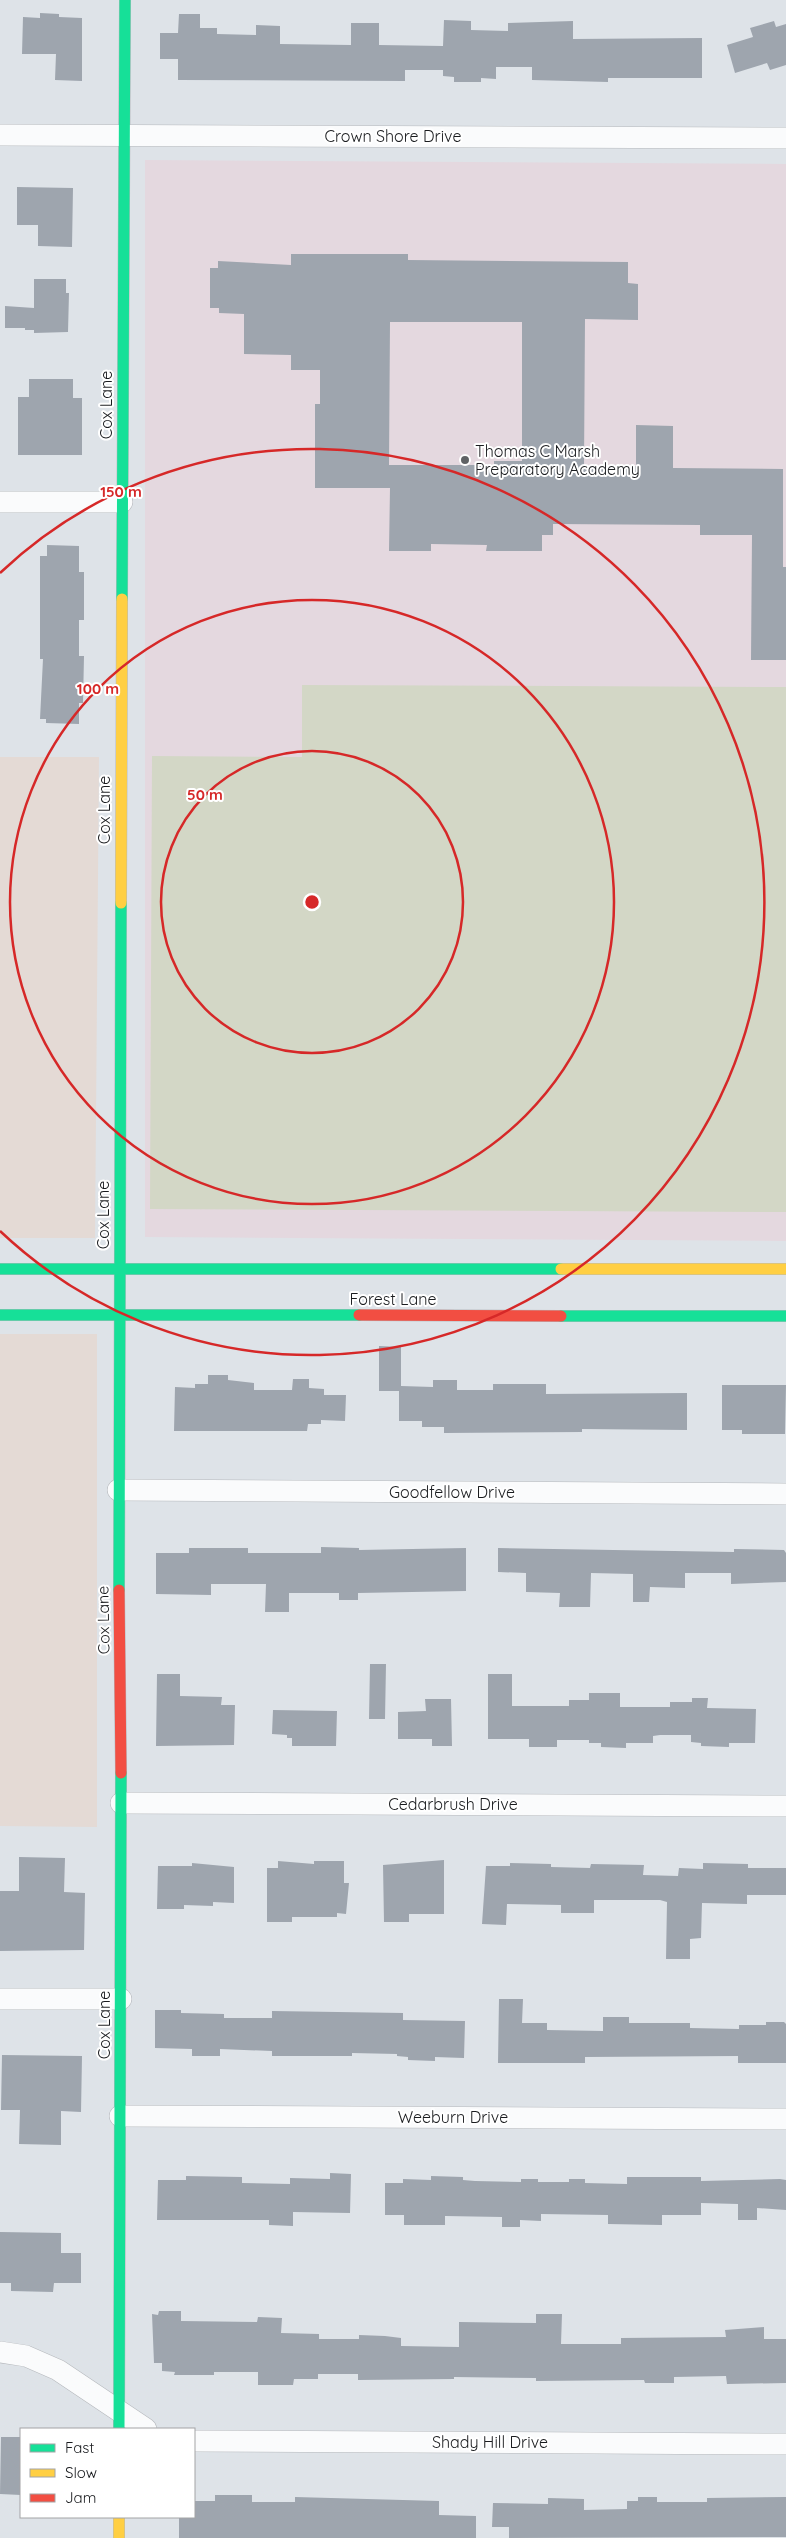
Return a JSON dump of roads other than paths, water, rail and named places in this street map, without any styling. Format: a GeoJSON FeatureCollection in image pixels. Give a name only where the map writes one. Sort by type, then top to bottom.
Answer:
{"type":"FeatureCollection","features":[{"type":"Feature","properties":{"kind":"street","name":"Cox Lane"},"geometry":{"type":"LineString","coordinates":[[119,2420],[121,1803],[118,1490],[125,0]]}},
{"type":"Feature","properties":{"kind":"street","name":"Crown Shore Drive"},"geometry":{"type":"LineString","coordinates":[[0,135],[786,138]]}},
{"type":"Feature","properties":{"kind":"street"},"geometry":{"type":"LineString","coordinates":[[0,502],[122,502]]}},
{"type":"Feature","properties":{"kind":"street","name":"Forest Lane"},"geometry":{"type":"LineString","coordinates":[[0,1269],[786,1269]]}},
{"type":"Feature","properties":{"kind":"street","name":"Forest Lane"},"geometry":{"type":"LineString","coordinates":[[0,1315],[786,1316]]}},
{"type":"Feature","properties":{"kind":"street","name":"Goodfellow Drive"},"geometry":{"type":"LineString","coordinates":[[118,1490],[786,1494]]}},
{"type":"Feature","properties":{"kind":"street","name":"Cedarbrush Drive"},"geometry":{"type":"LineString","coordinates":[[121,1803],[786,1806]]}},
{"type":"Feature","properties":{"kind":"street"},"geometry":{"type":"LineString","coordinates":[[0,1999],[121,1999]]}},
{"type":"Feature","properties":{"kind":"street","name":"Weeburn Drive"},"geometry":{"type":"LineString","coordinates":[[120,2116],[786,2119]]}},
{"type":"Feature","properties":{"kind":"street"},"geometry":{"type":"LineString","coordinates":[[0,2352],[26,2356],[58,2370],[119,2420],[143,2428]]}},
{"type":"Feature","properties":{"kind":"street","name":"Shady Hill Drive"},"geometry":{"type":"LineString","coordinates":[[195,2441],[786,2444]]}},
{"type":"Feature","properties":{"kind":"street"},"geometry":{"type":"LineString","coordinates":[[119,2518],[119,2538]]}},
{"type":"Feature","properties":{"kind":"place","name":"Thomas C Marsh Preparatory Academy"},"geometry":{"type":"Point","coordinates":[465,460]}}]}
